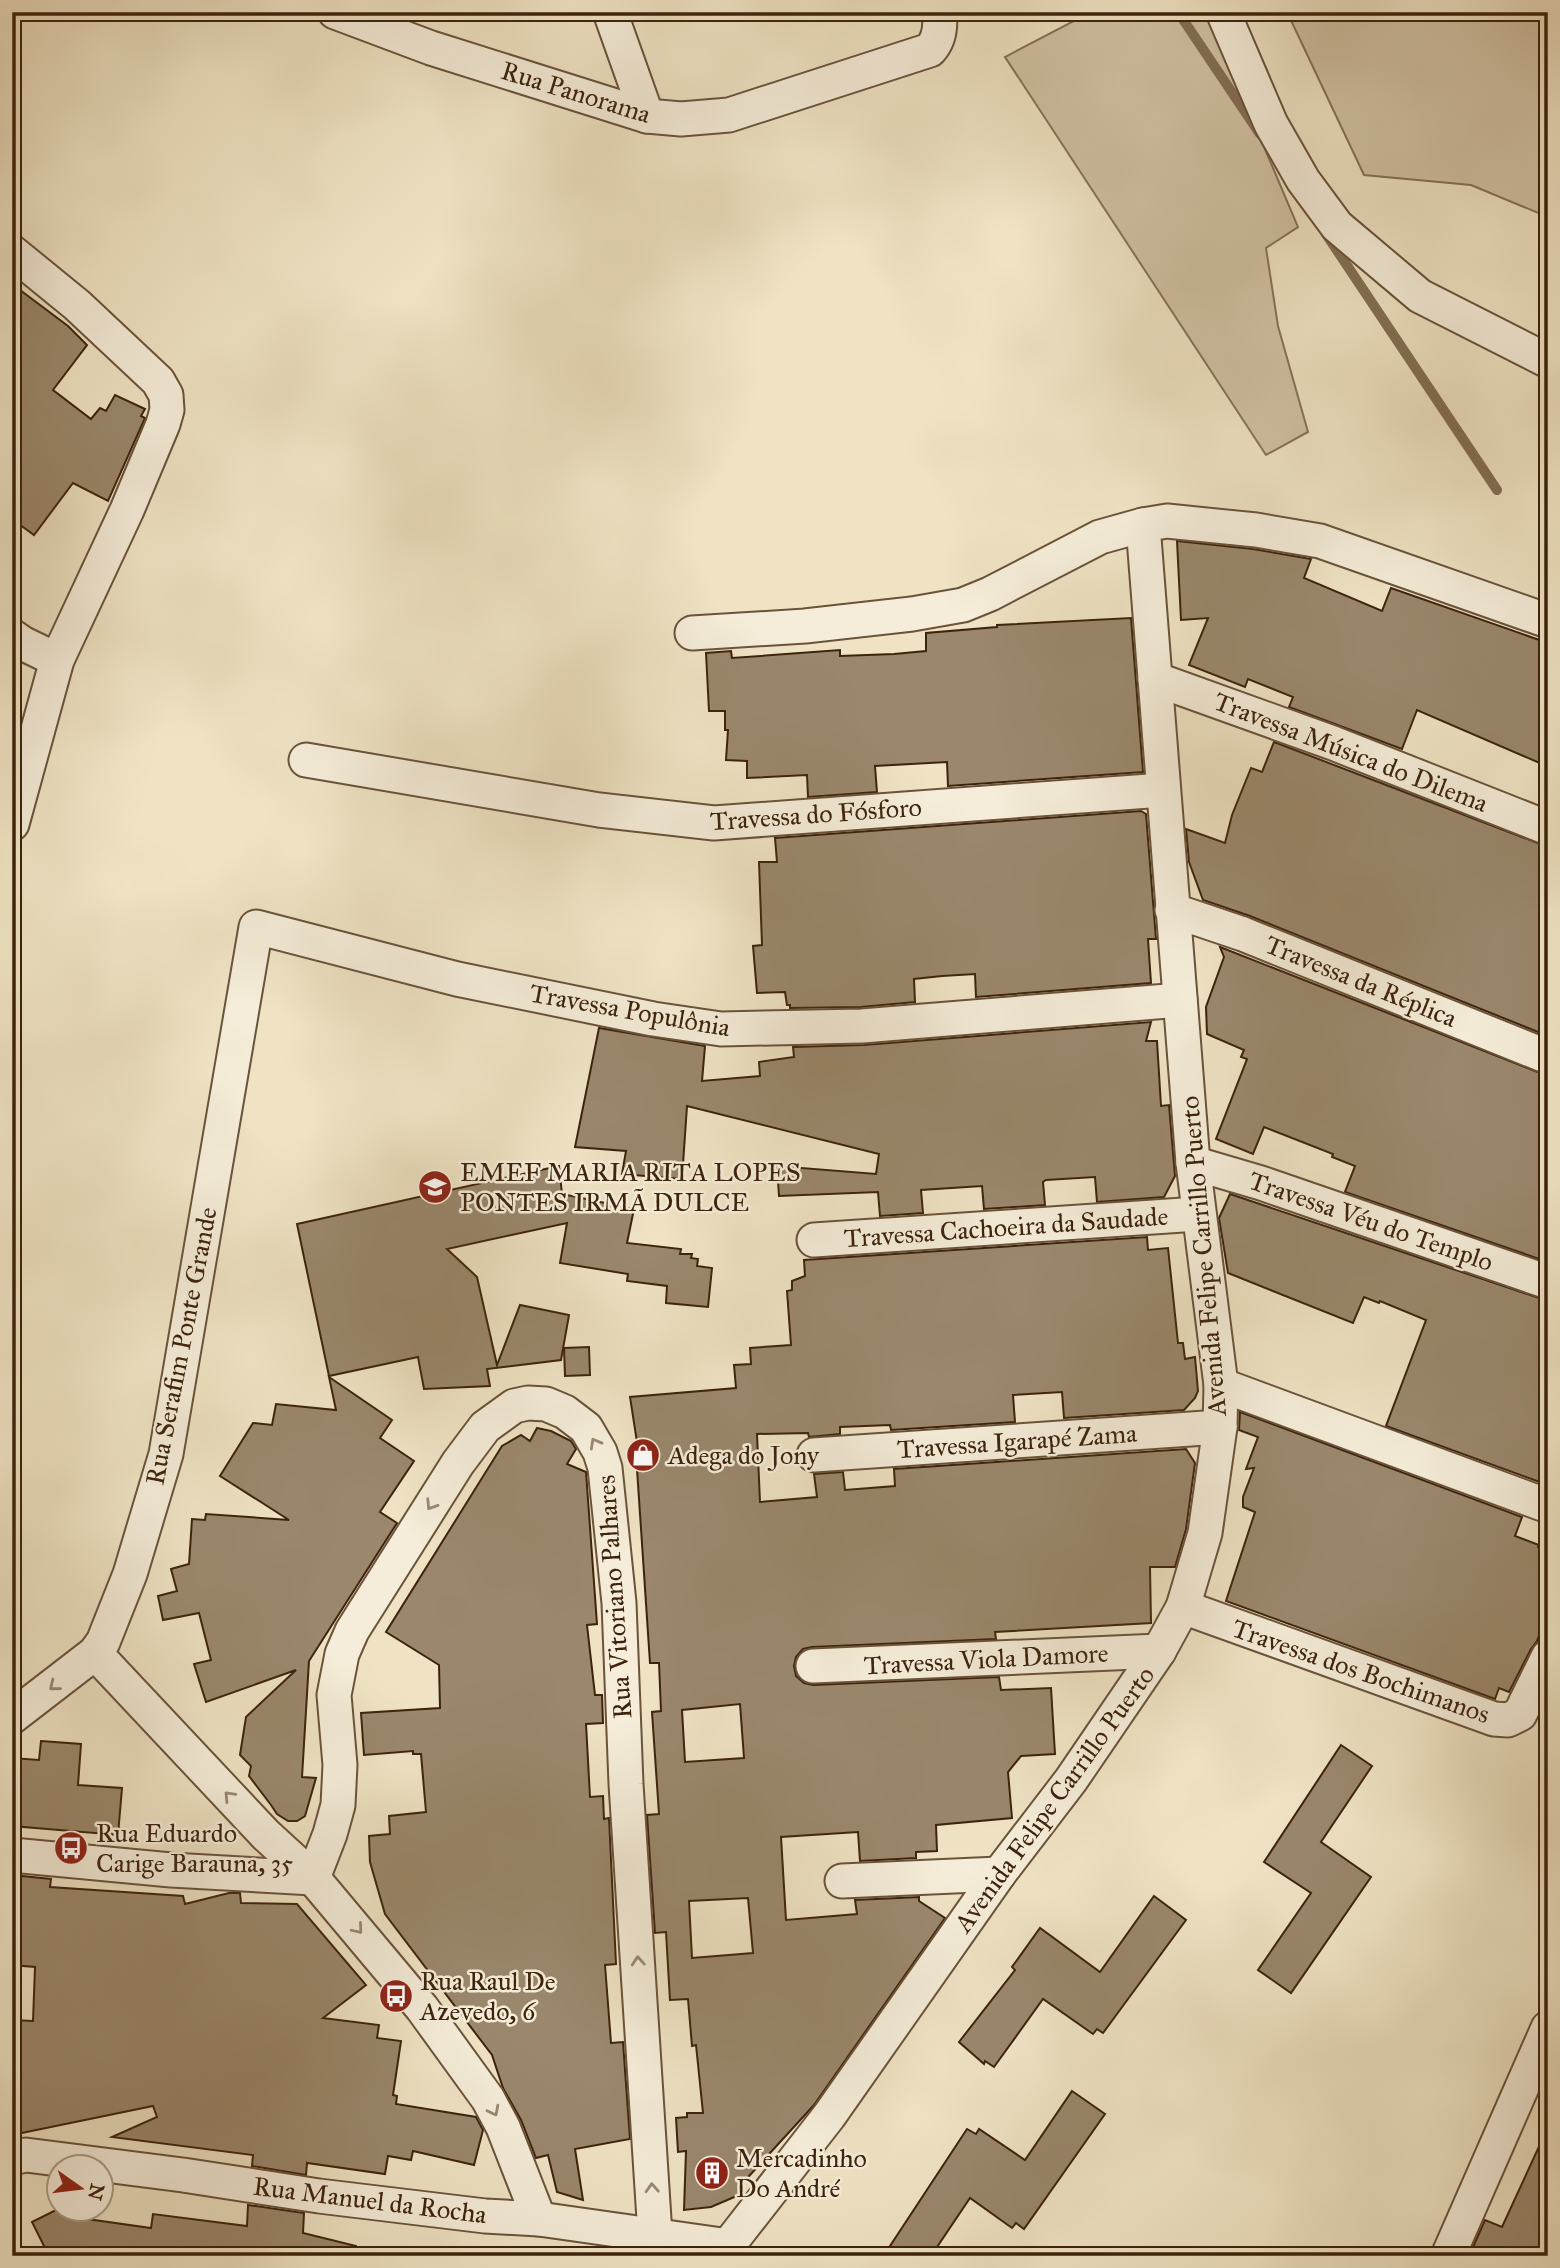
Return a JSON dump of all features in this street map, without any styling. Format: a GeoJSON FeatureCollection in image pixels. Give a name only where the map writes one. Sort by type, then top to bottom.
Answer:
{"type":"FeatureCollection","features":[{"type":"Feature","properties":{"kind":"street","name":"Rua Panorama"},"geometry":{"type":"LineString","coordinates":[[335,12],[430,48],[647,116],[681,119],[729,115],[930,50],[938,26]]}},
{"type":"Feature","properties":{"kind":"street"},"geometry":{"type":"LineString","coordinates":[[610,12],[647,116]]}},
{"type":"Feature","properties":{"kind":"street"},"geometry":{"type":"LineString","coordinates":[[1223,12],[1271,124],[1303,180],[1337,226],[1420,296],[1548,361]]}},
{"type":"Feature","properties":{"kind":"street"},"geometry":{"type":"LineString","coordinates":[[12,253],[77,305],[158,381],[166,395],[167,410],[146,468],[57,660],[12,824]]}},
{"type":"Feature","properties":{"kind":"street"},"geometry":{"type":"LineString","coordinates":[[692,632],[733,632],[818,624],[912,614],[963,605],[990,594],[1100,537],[1167,521],[1202,523],[1320,541],[1548,621]]}},
{"type":"Feature","properties":{"kind":"street","name":"Avenida Felipe Carrillo Puerto"},"geometry":{"type":"LineString","coordinates":[[724,2251],[829,2116],[999,1874],[1071,1780],[1159,1651],[1183,1607],[1205,1533],[1220,1427],[1221,1385],[1193,1163],[1143,525]]}},
{"type":"Feature","properties":{"kind":"street"},"geometry":{"type":"LineString","coordinates":[[12,636],[57,660]]}},
{"type":"Feature","properties":{"kind":"street","name":"Travessa Música do Dilema"},"geometry":{"type":"LineString","coordinates":[[1155,679],[1333,743],[1548,828]]}},
{"type":"Feature","properties":{"kind":"street","name":"Travessa do Fósforo"},"geometry":{"type":"LineString","coordinates":[[306,760],[599,810],[714,824],[1163,790]]}},
{"type":"Feature","properties":{"kind":"street","name":"Travessa da Réplica"},"geometry":{"type":"LineString","coordinates":[[1172,910],[1255,939],[1548,1057]]}},
{"type":"Feature","properties":{"kind":"street","name":"Travessa Populônia"},"geometry":{"type":"LineString","coordinates":[[256,927],[457,979],[653,1019],[722,1029],[862,1026],[1180,1000]]}},
{"type":"Feature","properties":{"kind":"street","name":"Rua Serafim Ponte Grande"},"geometry":{"type":"LineString","coordinates":[[12,1717],[95,1653],[103,1642],[130,1574],[166,1454],[256,927]]}},
{"type":"Feature","properties":{"kind":"street","name":"Travessa Véu do Templo"},"geometry":{"type":"LineString","coordinates":[[1193,1163],[1261,1183],[1548,1282]]}},
{"type":"Feature","properties":{"kind":"street","name":"Travessa Cachoeira da Saudade"},"geometry":{"type":"LineString","coordinates":[[814,1240],[1198,1214]]}},
{"type":"Feature","properties":{"kind":"street"},"geometry":{"type":"LineString","coordinates":[[1221,1385],[1548,1506]]}},
{"type":"Feature","properties":{"kind":"street","name":"Rua Vitoriano Palhares"},"geometry":{"type":"LineString","coordinates":[[313,1878],[338,1805],[340,1765],[334,1695],[342,1654],[352,1631],[458,1463],[485,1427],[514,1406],[528,1403],[546,1404],[565,1412],[586,1428],[606,1468],[619,1603],[626,1784],[657,2245]]}},
{"type":"Feature","properties":{"kind":"street","name":"Travessa Igarapé Zama"},"geometry":{"type":"LineString","coordinates":[[814,1455],[1220,1427]]}},
{"type":"Feature","properties":{"kind":"street","name":"Travessa dos Bochimanos"},"geometry":{"type":"LineString","coordinates":[[1183,1607],[1494,1719],[1508,1720],[1520,1714],[1548,1657]]}},
{"type":"Feature","properties":{"kind":"street","name":"Travessa Viola Damore"},"geometry":{"type":"LineString","coordinates":[[813,1667],[1159,1651]]}},
{"type":"Feature","properties":{"kind":"street"},"geometry":{"type":"LineString","coordinates":[[95,1653],[266,1835],[313,1878],[422,2008],[488,2099],[503,2127],[539,2219]]}},
{"type":"Feature","properties":{"kind":"street"},"geometry":{"type":"LineString","coordinates":[[12,1855],[171,1870],[313,1878]]}},
{"type":"Feature","properties":{"kind":"street"},"geometry":{"type":"LineString","coordinates":[[842,1881],[999,1874]]}},
{"type":"Feature","properties":{"kind":"street"},"geometry":{"type":"LineString","coordinates":[[1448,2256],[1548,2028]]}},
{"type":"Feature","properties":{"kind":"street","name":"Rua Manuel da Rocha"},"geometry":{"type":"LineString","coordinates":[[12,2158],[26,2155],[319,2196],[485,2216],[539,2219],[657,2245],[724,2251]]}},
{"type":"Feature","properties":{"kind":"shaded area"},"geometry":{"type":"Polygon","coordinates":[[[1091,12],[1207,12],[1298,227],[1266,248],[1278,326],[1308,432],[1266,455],[1005,57],[1091,12]]]}},
{"type":"Feature","properties":{"kind":"shaded area"},"geometry":{"type":"Polygon","coordinates":[[[1287,12],[1548,12],[1548,217],[1471,185],[1364,175],[1287,12]]]}},
{"type":"Feature","properties":{"kind":"building"},"geometry":{"type":"Polygon","coordinates":[[[12,284],[68,326],[87,345],[53,390],[91,419],[100,408],[106,411],[115,395],[145,409],[141,416],[145,418],[108,501],[73,483],[34,535],[12,519],[12,284]]]}},
{"type":"Feature","properties":{"kind":"building"},"geometry":{"type":"Polygon","coordinates":[[[1177,541],[1253,549],[1311,559],[1304,578],[1382,611],[1391,588],[1548,643],[1548,749],[1542,764],[1417,710],[1402,749],[1289,707],[1293,697],[1248,679],[1245,687],[1189,665],[1208,618],[1181,620],[1177,541]]]}},
{"type":"Feature","properties":{"kind":"building"},"geometry":{"type":"Polygon","coordinates":[[[1131,618],[1143,772],[948,786],[947,762],[875,766],[877,792],[808,797],[807,775],[747,778],[747,761],[726,760],[728,730],[725,730],[725,711],[709,711],[706,653],[731,651],[732,658],[840,650],[840,656],[894,654],[926,651],[926,633],[997,625],[1131,618]]]}},
{"type":"Feature","properties":{"kind":"building"},"geometry":{"type":"Polygon","coordinates":[[[1274,742],[1548,847],[1548,1036],[1250,916],[1203,900],[1189,862],[1186,829],[1225,843],[1232,815],[1251,768],[1262,772],[1274,742]]]}},
{"type":"Feature","properties":{"kind":"building"},"geometry":{"type":"Polygon","coordinates":[[[1141,811],[1146,814],[1156,939],[1148,939],[1151,983],[976,997],[975,974],[942,976],[914,979],[915,1002],[861,1007],[790,1008],[785,992],[757,993],[753,946],[762,945],[759,862],[777,862],[775,838],[1141,811]]]}},
{"type":"Feature","properties":{"kind":"building"},"geometry":{"type":"Polygon","coordinates":[[[1220,947],[1548,1076],[1548,1262],[1345,1192],[1355,1166],[1332,1157],[1333,1154],[1264,1127],[1253,1154],[1216,1139],[1247,1059],[1241,1057],[1244,1050],[1207,1034],[1206,1007],[1224,957],[1220,947]]]}},
{"type":"Feature","properties":{"kind":"building"},"geometry":{"type":"Polygon","coordinates":[[[1151,1022],[1146,1041],[1157,1041],[1161,1106],[1169,1105],[1175,1176],[1164,1197],[1097,1202],[1095,1177],[1046,1180],[1043,1182],[1045,1205],[984,1209],[982,1186],[921,1190],[923,1213],[880,1216],[878,1192],[779,1196],[777,1166],[876,1174],[879,1154],[687,1106],[682,1179],[622,1174],[626,1151],[575,1147],[599,1028],[705,1046],[702,1081],[760,1076],[759,1062],[794,1057],[793,1047],[864,1045],[1151,1022]]]}},
{"type":"Feature","properties":{"kind":"building"},"geometry":{"type":"Polygon","coordinates":[[[559,1166],[562,1194],[634,1209],[627,1243],[681,1249],[680,1254],[692,1254],[691,1258],[698,1259],[697,1266],[712,1268],[708,1307],[666,1303],[667,1286],[627,1281],[628,1274],[560,1263],[567,1223],[447,1249],[477,1277],[497,1365],[520,1305],[569,1315],[561,1360],[487,1369],[490,1386],[424,1389],[418,1357],[329,1376],[297,1224],[559,1166]]]}},
{"type":"Feature","properties":{"kind":"building"},"geometry":{"type":"Polygon","coordinates":[[[1230,1194],[1548,1301],[1548,1485],[1386,1426],[1426,1320],[1364,1297],[1353,1323],[1228,1273],[1219,1218],[1230,1194]]]}},
{"type":"Feature","properties":{"kind":"building"},"geometry":{"type":"Polygon","coordinates":[[[1147,1237],[1148,1250],[1168,1248],[1178,1343],[1183,1343],[1185,1359],[1195,1357],[1198,1391],[1184,1410],[1064,1418],[1062,1392],[1013,1395],[1015,1422],[891,1430],[890,1425],[840,1427],[840,1434],[809,1437],[808,1433],[757,1434],[760,1502],[817,1497],[814,1474],[843,1472],[845,1490],[895,1486],[894,1469],[1186,1449],[1195,1463],[1186,1529],[1175,1567],[1150,1567],[1151,1623],[995,1632],[996,1639],[812,1647],[803,1649],[796,1657],[796,1676],[804,1683],[813,1685],[999,1677],[1001,1690],[1051,1688],[1055,1754],[1021,1756],[1008,1772],[1012,1818],[936,1825],[937,1851],[916,1852],[916,1858],[860,1861],[858,1832],[781,1837],[786,1920],[857,1914],[855,1900],[919,1897],[919,1901],[945,1918],[814,2105],[739,2187],[739,2195],[711,2207],[684,2210],[686,2151],[678,2152],[676,2118],[687,2117],[687,2113],[703,2113],[696,2045],[692,2046],[688,1999],[670,2000],[666,1932],[655,1933],[647,1815],[659,1814],[652,1712],[661,1711],[659,1663],[650,1663],[637,1469],[641,1468],[630,1397],[736,1388],[734,1365],[751,1364],[750,1348],[791,1345],[787,1291],[792,1290],[792,1281],[805,1276],[804,1260],[1147,1237]],[[740,1704],[682,1710],[685,1762],[744,1758],[740,1704]],[[748,1898],[689,1901],[692,1958],[753,1953],[748,1898]]]}},
{"type":"Feature","properties":{"kind":"building"},"geometry":{"type":"Polygon","coordinates":[[[589,1347],[590,1375],[565,1376],[564,1348],[589,1347]]]}},
{"type":"Feature","properties":{"kind":"building"},"geometry":{"type":"Polygon","coordinates":[[[329,1377],[392,1420],[380,1438],[414,1461],[380,1512],[397,1523],[309,1661],[302,1777],[316,1778],[305,1816],[297,1821],[288,1821],[277,1814],[249,1776],[251,1766],[240,1755],[246,1717],[296,1670],[206,1702],[194,1664],[211,1660],[199,1613],[163,1620],[158,1596],[177,1591],[171,1569],[189,1564],[192,1519],[205,1520],[206,1514],[289,1520],[220,1476],[253,1423],[272,1425],[276,1404],[336,1410],[329,1377]]]}},
{"type":"Feature","properties":{"kind":"building"},"geometry":{"type":"Polygon","coordinates":[[[1240,1412],[1522,1517],[1515,1536],[1548,1551],[1548,1614],[1537,1641],[1509,1692],[1499,1688],[1495,1699],[1226,1601],[1255,1512],[1243,1507],[1243,1497],[1254,1468],[1246,1469],[1258,1437],[1239,1430],[1240,1412]]]}},
{"type":"Feature","properties":{"kind":"building"},"geometry":{"type":"Polygon","coordinates":[[[537,1428],[551,1431],[571,1441],[576,1449],[567,1464],[586,1472],[597,1624],[587,1625],[595,1695],[602,1695],[603,1723],[586,1724],[590,1797],[603,1796],[604,1819],[609,1818],[616,1964],[605,1965],[611,2043],[623,2042],[630,2139],[575,2149],[583,2200],[557,2192],[548,2155],[536,2158],[521,2120],[503,2088],[492,2055],[385,1914],[370,1862],[369,1836],[390,1834],[389,1816],[426,1812],[421,1754],[413,1754],[413,1751],[364,1755],[361,1713],[440,1708],[439,1665],[386,1632],[502,1446],[521,1435],[530,1441],[537,1428]]]}},
{"type":"Feature","properties":{"kind":"building"},"geometry":{"type":"Polygon","coordinates":[[[41,1741],[81,1744],[78,1785],[122,1788],[118,1835],[12,1826],[12,1758],[39,1760],[41,1741]]]}},
{"type":"Feature","properties":{"kind":"building"},"geometry":{"type":"Polygon","coordinates":[[[1341,1745],[1372,1766],[1321,1842],[1371,1877],[1291,1993],[1258,1970],[1311,1893],[1264,1862],[1341,1745]]]}},
{"type":"Feature","properties":{"kind":"building"},"geometry":{"type":"Polygon","coordinates":[[[12,1875],[51,1879],[50,1887],[183,1896],[185,1904],[229,1893],[240,1893],[241,1903],[297,1904],[366,1985],[323,2018],[379,2025],[377,2038],[401,2041],[393,2095],[397,2096],[396,2104],[476,2117],[483,2130],[474,2165],[413,2151],[411,2160],[388,2156],[385,2174],[307,2163],[306,2175],[252,2166],[253,2155],[112,2137],[157,2117],[153,2106],[12,2135],[14,2020],[33,2021],[35,1967],[12,1965],[12,1875]]]}},
{"type":"Feature","properties":{"kind":"building"},"geometry":{"type":"Polygon","coordinates":[[[1154,1896],[1186,1920],[1103,2033],[1097,2029],[1093,2034],[1043,1999],[994,2067],[985,2061],[984,2064],[959,2042],[1015,1970],[1012,1967],[1040,1928],[1100,1972],[1154,1896]]]}},
{"type":"Feature","properties":{"kind":"building"},"geometry":{"type":"Polygon","coordinates":[[[1072,2091],[1105,2114],[1024,2229],[1016,2223],[1012,2228],[970,2198],[931,2256],[904,2256],[890,2246],[967,2129],[976,2134],[979,2129],[1025,2160],[1072,2091]]]}},
{"type":"Feature","properties":{"kind":"building"},"geometry":{"type":"Polygon","coordinates":[[[1548,2127],[1548,2256],[1469,2256],[1485,2220],[1502,2227],[1548,2127]]]}},
{"type":"Feature","properties":{"kind":"building"},"geometry":{"type":"Polygon","coordinates":[[[248,2205],[304,2213],[303,2233],[356,2246],[355,2256],[49,2256],[32,2222],[46,2215],[46,2222],[108,2222],[151,2228],[153,2214],[247,2226],[248,2205]]]}},
{"type":"Feature","properties":{"kind":"waterway"},"geometry":{"type":"LineString","coordinates":[[1178,12],[1260,134]]}},
{"type":"Feature","properties":{"kind":"waterway"},"geometry":{"type":"LineString","coordinates":[[1326,234],[1497,490]]}},
{"type":"Feature","properties":{"kind":"place","name":"EMEF MARIA RITA LOPES PONTES IRMÃ DULCE"},"geometry":{"type":"Point","coordinates":[435,1187]}},
{"type":"Feature","properties":{"kind":"place","name":"Adega do Jony"},"geometry":{"type":"Point","coordinates":[643,1455]}},
{"type":"Feature","properties":{"kind":"place","name":"Rua Eduardo Carige Barauna, 35"},"geometry":{"type":"Point","coordinates":[71,1848]}},
{"type":"Feature","properties":{"kind":"place","name":"Rua Raul De Azevedo, 6"},"geometry":{"type":"Point","coordinates":[396,1996]}},
{"type":"Feature","properties":{"kind":"place","name":"Mercadinho Do André"},"geometry":{"type":"Point","coordinates":[712,2173]}}]}
